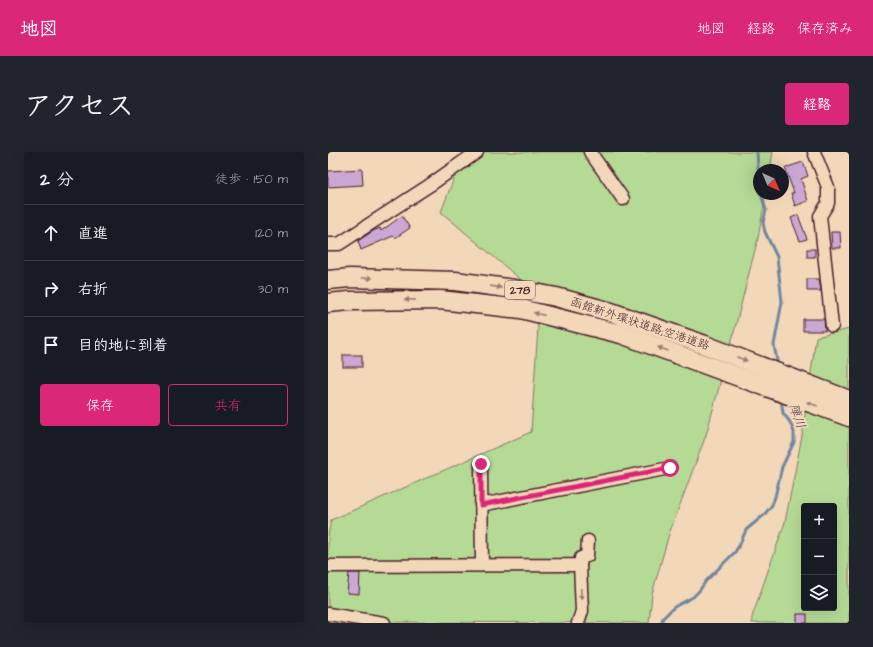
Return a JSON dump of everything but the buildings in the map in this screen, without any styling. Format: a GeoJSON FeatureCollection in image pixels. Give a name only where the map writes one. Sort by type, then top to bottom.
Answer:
{"type":"FeatureCollection","features":[{"type":"Feature","properties":{"kind":"highway","name":"函館新外環状道路;空港道路"},"geometry":{"type":"LineString","coordinates":[[328,280],[350,278],[455,281],[514,289],[556,297],[611,312],[705,345],[849,400]]}},
{"type":"Feature","properties":{"kind":"highway","name":"函館新外環状道路;空港道路"},"geometry":{"type":"LineString","coordinates":[[328,303],[349,301],[440,300],[521,309],[621,334],[849,417]]}},
{"type":"Feature","properties":{"kind":"street"},"geometry":{"type":"LineString","coordinates":[[328,244],[339,244],[430,185],[477,152]]}},
{"type":"Feature","properties":{"kind":"street"},"geometry":{"type":"LineString","coordinates":[[590,152],[623,199]]}},
{"type":"Feature","properties":{"kind":"street"},"geometry":{"type":"LineString","coordinates":[[814,152],[828,187],[828,203],[820,216],[832,326]]}},
{"type":"Feature","properties":{"kind":"street"},"geometry":{"type":"LineString","coordinates":[[481,464],[482,565]]}},
{"type":"Feature","properties":{"kind":"street"},"geometry":{"type":"LineString","coordinates":[[481,505],[670,468]]}},
{"type":"Feature","properties":{"kind":"street"},"geometry":{"type":"LineString","coordinates":[[578,623],[582,611],[580,565],[581,558],[587,556],[588,541]]}},
{"type":"Feature","properties":{"kind":"street"},"geometry":{"type":"LineString","coordinates":[[328,566],[580,565]]}},
{"type":"Feature","properties":{"kind":"street"},"geometry":{"type":"LineString","coordinates":[[328,614],[384,623]]}},
{"type":"Feature","properties":{"kind":"green space"},"geometry":{"type":"Polygon","coordinates":[[[464,152],[773,152],[771,164],[753,164],[753,200],[765,200],[758,238],[706,435],[669,534],[652,594],[649,623],[328,622],[328,536],[331,520],[531,432],[540,296],[441,212],[464,152]]]}},
{"type":"Feature","properties":{"kind":"green space"},"geometry":{"type":"Polygon","coordinates":[[[849,329],[849,623],[752,623],[752,617],[785,522],[802,436],[816,337],[849,329]]]}},
{"type":"Feature","properties":{"kind":"waterway","name":"陣川"},"geometry":{"type":"LineString","coordinates":[[757,152],[758,164]]}},
{"type":"Feature","properties":{"kind":"waterway","name":"陣川"},"geometry":{"type":"LineString","coordinates":[[763,200],[766,210],[763,223],[765,232],[777,257],[782,302],[774,345],[778,366]]}},
{"type":"Feature","properties":{"kind":"waterway","name":"陣川"},"geometry":{"type":"LineString","coordinates":[[661,623],[663,618],[674,607],[693,597],[699,591],[706,581],[735,552],[746,530],[764,515],[772,505],[782,467],[794,442],[794,432],[790,422],[783,413],[781,398]]}},
{"type":"Feature","properties":{"kind":"route"},"geometry":{"type":"LineString","coordinates":[[481,464],[481,505],[670,468]]}}]}
